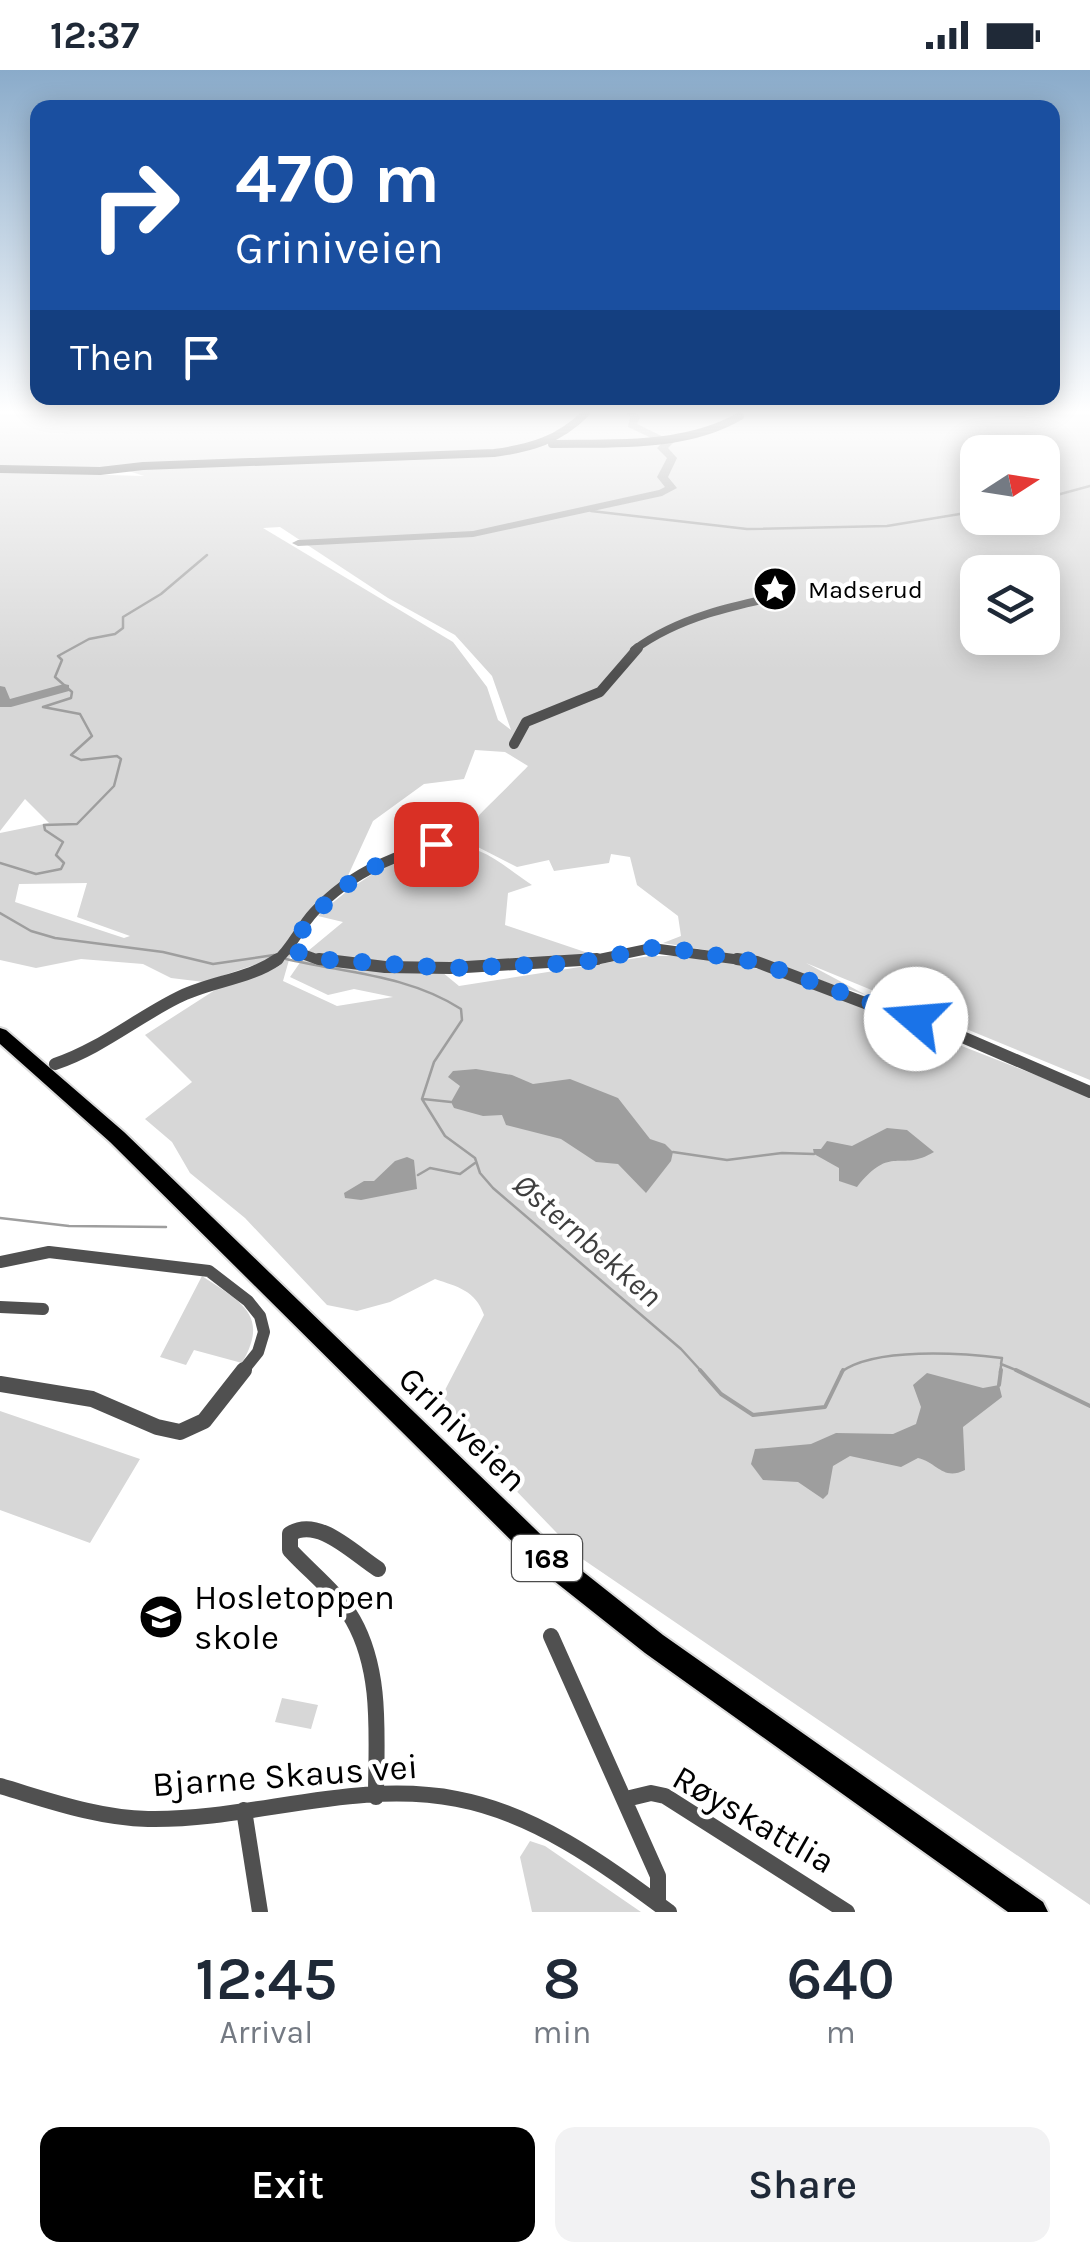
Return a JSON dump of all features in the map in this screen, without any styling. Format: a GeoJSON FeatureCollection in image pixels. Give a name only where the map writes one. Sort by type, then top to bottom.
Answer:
{"type":"FeatureCollection","features":[{"type":"Feature","properties":{"kind":"main road","name":"Griniveien"},"geometry":{"type":"LineString","coordinates":[[0,1024],[56,1070],[117,1136],[553,1564],[640,1633],[1033,1912]]}},
{"type":"Feature","properties":{"kind":"main road","name":"Griniveien"},"geometry":{"type":"LineString","coordinates":[[0,1034],[56,1070]]}},
{"type":"Feature","properties":{"kind":"street"},"geometry":{"type":"LineString","coordinates":[[514,744],[526,722],[600,692],[610,684],[618,665],[654,636],[789,594]]}},
{"type":"Feature","properties":{"kind":"street"},"geometry":{"type":"LineString","coordinates":[[56,1070],[136,1018],[194,990],[266,967],[284,954],[313,913],[356,880],[422,847],[454,842]]}},
{"type":"Feature","properties":{"kind":"street"},"geometry":{"type":"LineString","coordinates":[[284,954],[450,968],[579,963],[669,948],[757,962],[894,1014],[930,1023],[1090,1092]]}},
{"type":"Feature","properties":{"kind":"street"},"geometry":{"type":"LineString","coordinates":[[0,1262],[50,1252],[209,1271],[248,1301],[260,1316],[264,1332],[258,1352],[204,1421],[180,1432],[157,1427],[92,1399],[0,1384]]}},
{"type":"Feature","properties":{"kind":"street"},"geometry":{"type":"LineString","coordinates":[[0,1307],[43,1309]]}},
{"type":"Feature","properties":{"kind":"street"},"geometry":{"type":"LineString","coordinates":[[376,1797],[374,1703],[362,1641],[346,1611],[290,1550],[290,1534],[301,1527],[314,1527],[378,1569]]}},
{"type":"Feature","properties":{"kind":"street","name":"Røyskattlia"},"geometry":{"type":"LineString","coordinates":[[551,1636],[658,1876],[664,1908]]}},
{"type":"Feature","properties":{"kind":"street","name":"Bjarne Skaus vei"},"geometry":{"type":"LineString","coordinates":[[0,1786],[106,1815],[150,1819],[422,1795],[498,1810],[558,1840],[664,1908]]}},
{"type":"Feature","properties":{"kind":"street","name":"Røyskattlia"},"geometry":{"type":"LineString","coordinates":[[626,1799],[651,1793],[665,1796],[847,1912]]}},
{"type":"Feature","properties":{"kind":"street"},"geometry":{"type":"LineString","coordinates":[[244,1810],[260,1912]]}},
{"type":"Feature","properties":{"kind":"shaded area"},"geometry":{"type":"Polygon","coordinates":[[[0,499],[960,499],[960,535],[1060,535],[1060,499],[1090,499],[1090,1080],[806,963],[866,995],[748,957],[663,943],[681,936],[678,916],[637,885],[630,857],[611,854],[609,863],[554,871],[549,860],[517,867],[470,843],[463,833],[528,766],[505,752],[475,750],[464,779],[424,784],[373,821],[346,880],[297,932],[283,981],[337,1006],[393,997],[354,989],[328,995],[290,977],[308,951],[343,922],[318,916],[351,889],[392,863],[415,854],[459,847],[486,854],[532,885],[508,893],[505,925],[588,953],[589,957],[431,963],[459,986],[650,956],[702,956],[772,972],[1090,1096],[1090,1905],[581,1558],[444,1416],[445,1390],[484,1315],[471,1295],[435,1279],[390,1302],[357,1311],[327,1305],[245,1218],[190,1173],[172,1142],[145,1119],[192,1082],[145,1035],[254,965],[204,982],[171,978],[143,964],[81,959],[36,968],[0,960],[0,833],[49,823],[25,799],[0,831],[0,499]],[[280,527],[263,528],[453,642],[487,687],[498,720],[511,730],[492,676],[455,635],[388,598],[280,527]],[[87,883],[19,884],[15,902],[124,938],[130,936],[77,917],[87,883]]]}},
{"type":"Feature","properties":{"kind":"shaded area"},"geometry":{"type":"Polygon","coordinates":[[[476,1069],[512,1075],[533,1084],[570,1079],[618,1098],[650,1139],[665,1144],[673,1152],[671,1161],[646,1193],[618,1164],[596,1162],[561,1139],[506,1125],[502,1115],[483,1116],[454,1108],[451,1102],[460,1086],[448,1077],[453,1071],[476,1069]]]}},
{"type":"Feature","properties":{"kind":"shaded area"},"geometry":{"type":"Polygon","coordinates":[[[887,1128],[907,1130],[934,1152],[879,1166],[857,1187],[839,1181],[839,1168],[814,1154],[813,1149],[821,1149],[827,1141],[852,1146],[887,1128]]]}},
{"type":"Feature","properties":{"kind":"shaded area"},"geometry":{"type":"Polygon","coordinates":[[[407,1157],[414,1160],[417,1189],[361,1200],[345,1198],[344,1193],[364,1181],[374,1181],[395,1161],[407,1157]]]}},
{"type":"Feature","properties":{"kind":"shaded area"},"geometry":{"type":"Polygon","coordinates":[[[202,1276],[239,1302],[252,1321],[250,1347],[242,1363],[194,1350],[186,1365],[160,1357],[202,1276]]]}},
{"type":"Feature","properties":{"kind":"shaded area"},"geometry":{"type":"Polygon","coordinates":[[[927,1373],[983,1388],[999,1385],[1002,1397],[963,1427],[965,1470],[946,1472],[918,1458],[901,1467],[850,1456],[833,1466],[828,1494],[823,1499],[798,1482],[763,1480],[751,1464],[755,1449],[811,1444],[836,1433],[893,1434],[916,1424],[921,1407],[913,1385],[927,1373]]]}},
{"type":"Feature","properties":{"kind":"shaded area"},"geometry":{"type":"Polygon","coordinates":[[[0,1411],[140,1459],[90,1543],[0,1510],[0,1411]]]}},
{"type":"Feature","properties":{"kind":"shaded area"},"geometry":{"type":"Polygon","coordinates":[[[282,1698],[318,1705],[311,1729],[275,1722],[282,1698]]]}},
{"type":"Feature","properties":{"kind":"shaded area"},"geometry":{"type":"Polygon","coordinates":[[[530,1841],[545,1846],[641,1912],[532,1912],[520,1857],[530,1841]]]}},
{"type":"Feature","properties":{"kind":"waterway"},"geometry":{"type":"LineString","coordinates":[[298,543],[473,534],[635,499]]}},
{"type":"Feature","properties":{"kind":"waterway"},"geometry":{"type":"LineString","coordinates":[[591,511],[747,529],[887,526],[960,514]]}},
{"type":"Feature","properties":{"kind":"waterway","name":"Østernbekken"},"geometry":{"type":"LineString","coordinates":[[0,863],[36,874],[61,869],[64,863],[56,855],[63,842],[45,830],[44,825],[77,824],[114,786],[121,759],[117,756],[81,760],[71,755],[92,736],[80,714],[43,707],[71,698],[72,692],[55,677],[62,660],[58,656],[89,639],[115,634],[123,628],[123,617],[161,594],[207,555]]}},
{"type":"Feature","properties":{"kind":"waterway"},"geometry":{"type":"LineString","coordinates":[[0,690],[2,703],[11,703],[64,688]]}},
{"type":"Feature","properties":{"kind":"waterway"},"geometry":{"type":"LineString","coordinates":[[0,913],[31,931],[55,938],[163,952],[213,964],[274,955]]}},
{"type":"Feature","properties":{"kind":"waterway","name":"Østernbekken"},"geometry":{"type":"LineString","coordinates":[[286,959],[398,982],[461,1009],[462,1020],[434,1062],[422,1099],[445,1136],[475,1158],[480,1173],[493,1188],[681,1349],[702,1372]]}},
{"type":"Feature","properties":{"kind":"waterway"},"geometry":{"type":"LineString","coordinates":[[423,1099],[451,1102]]}},
{"type":"Feature","properties":{"kind":"waterway"},"geometry":{"type":"LineString","coordinates":[[673,1152],[727,1160],[782,1153],[814,1154]]}},
{"type":"Feature","properties":{"kind":"waterway"},"geometry":{"type":"LineString","coordinates":[[418,1175],[430,1168],[460,1174],[475,1163]]}},
{"type":"Feature","properties":{"kind":"waterway"},"geometry":{"type":"LineString","coordinates":[[0,1218],[69,1226],[166,1227]]}},
{"type":"Feature","properties":{"kind":"waterway","name":"Østernbekken"},"geometry":{"type":"LineString","coordinates":[[842,1371],[896,1355],[942,1354],[1002,1358],[1001,1364],[1016,1370]]}},
{"type":"Feature","properties":{"kind":"waterway"},"geometry":{"type":"LineString","coordinates":[[1000,1372],[1001,1366]]}},
{"type":"Feature","properties":{"kind":"waterway","name":"Østernbekken"},"geometry":{"type":"LineString","coordinates":[[700,1370],[721,1394],[753,1415],[825,1407],[842,1371]]}},
{"type":"Feature","properties":{"kind":"waterway"},"geometry":{"type":"LineString","coordinates":[[999,1385],[1001,1370]]}},
{"type":"Feature","properties":{"kind":"waterway","name":"Østernbekken"},"geometry":{"type":"LineString","coordinates":[[1016,1370],[1021,1372]]}},
{"type":"Feature","properties":{"kind":"waterway","name":"Østernbekken"},"geometry":{"type":"LineString","coordinates":[[1016,1370],[1090,1406]]}},
{"type":"Feature","properties":{"kind":"place","name":"Madserud"},"geometry":{"type":"Point","coordinates":[775,589]}},
{"type":"Feature","properties":{"kind":"place","name":"Hosletoppen skole"},"geometry":{"type":"Point","coordinates":[161,1617]}},
{"type":"Feature","properties":{"kind":"route"},"geometry":{"type":"LineString","coordinates":[[436,844],[386,862],[340,891],[313,913],[290,949],[316,959],[450,968],[594,962],[652,948],[669,948],[757,962],[916,1019]]}}]}
